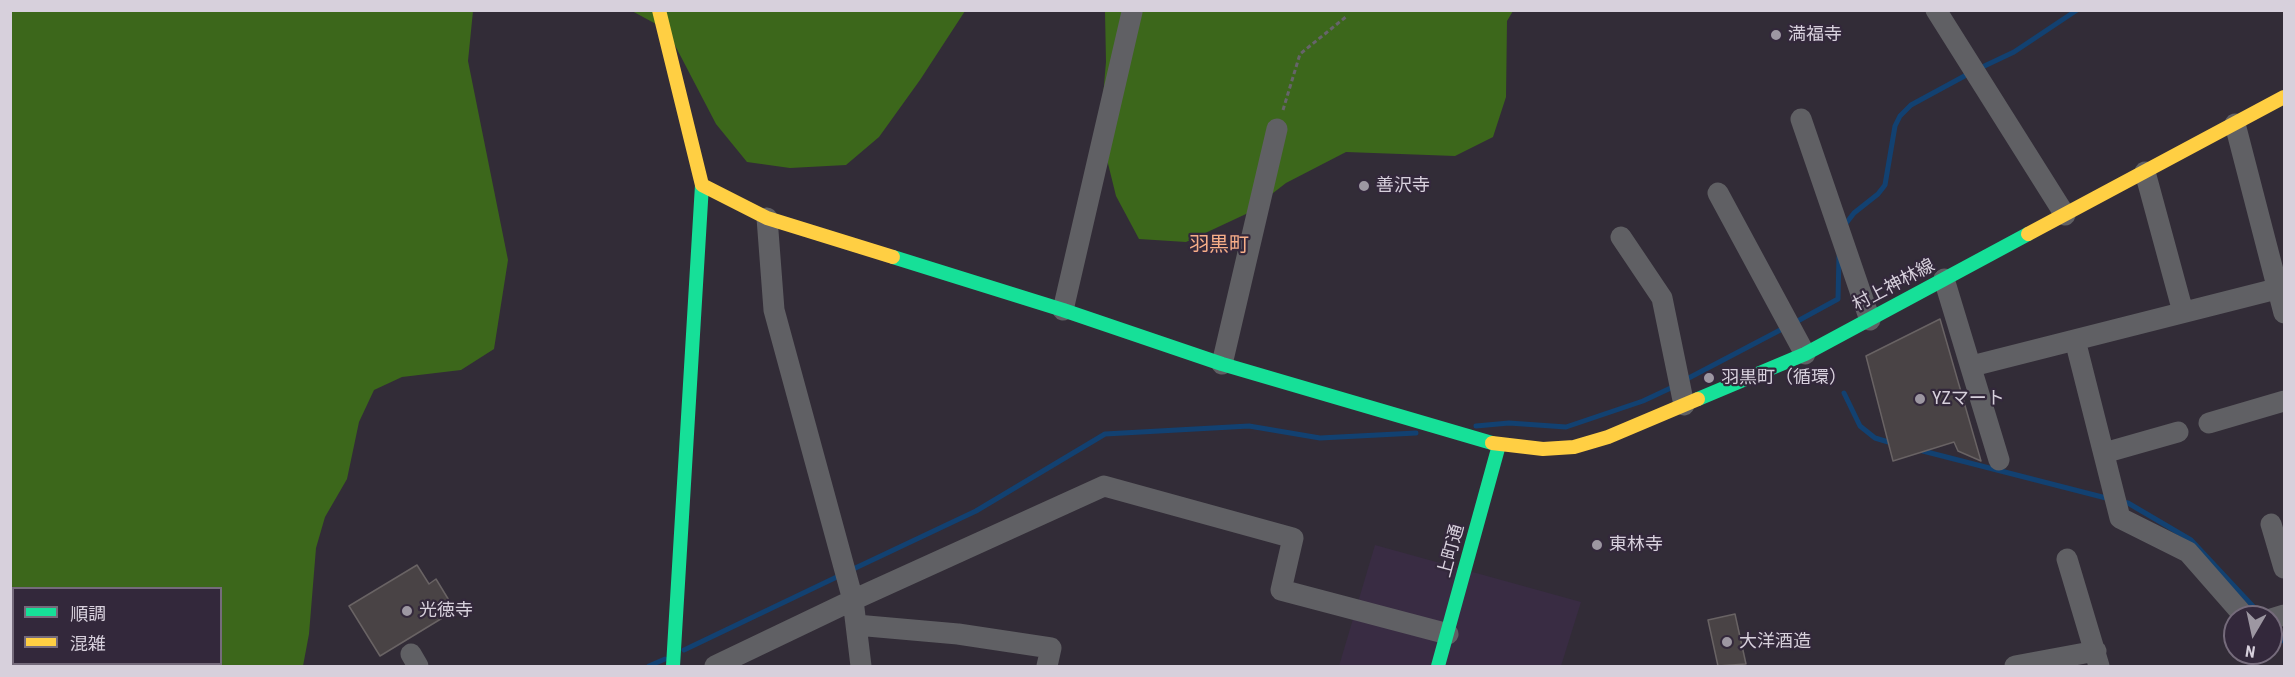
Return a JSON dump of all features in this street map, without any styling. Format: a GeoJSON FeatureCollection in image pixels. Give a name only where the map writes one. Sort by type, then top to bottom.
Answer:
{"type":"FeatureCollection","features":[{"type":"Feature","properties":{"kind":"street"},"geometry":{"type":"LineString","coordinates":[[659,10],[702,185],[673,666]]}},
{"type":"Feature","properties":{"kind":"street"},"geometry":{"type":"LineString","coordinates":[[1936,10],[2065,215]]}},
{"type":"Feature","properties":{"kind":"street"},"geometry":{"type":"LineString","coordinates":[[1063,310],[1132,12]]}},
{"type":"Feature","properties":{"kind":"street","name":"村上神林線"},"geometry":{"type":"LineString","coordinates":[[702,185],[767,218],[1063,310],[1222,364],[1499,445],[1543,449],[1574,447],[1608,437],[1805,354],[2284,97]]}},
{"type":"Feature","properties":{"kind":"street"},"geometry":{"type":"LineString","coordinates":[[1801,119],[1870,320]]}},
{"type":"Feature","properties":{"kind":"street"},"geometry":{"type":"LineString","coordinates":[[2235,124],[2281,287],[2284,313]]}},
{"type":"Feature","properties":{"kind":"street"},"geometry":{"type":"LineString","coordinates":[[1222,364],[1277,129]]}},
{"type":"Feature","properties":{"kind":"street"},"geometry":{"type":"LineString","coordinates":[[2145,172],[2183,312]]}},
{"type":"Feature","properties":{"kind":"street"},"geometry":{"type":"LineString","coordinates":[[1718,193],[1805,354]]}},
{"type":"Feature","properties":{"kind":"street"},"geometry":{"type":"LineString","coordinates":[[767,218],[774,310],[853,600],[861,666]]}},
{"type":"Feature","properties":{"kind":"street"},"geometry":{"type":"LineString","coordinates":[[1621,237],[1662,298],[1684,405]]}},
{"type":"Feature","properties":{"kind":"street"},"geometry":{"type":"LineString","coordinates":[[1944,279],[1999,460]]}},
{"type":"Feature","properties":{"kind":"street"},"geometry":{"type":"LineString","coordinates":[[1972,366],[2281,287]]}},
{"type":"Feature","properties":{"kind":"street"},"geometry":{"type":"LineString","coordinates":[[2075,340],[2120,518],[2188,552],[2234,605]]}},
{"type":"Feature","properties":{"kind":"street"},"geometry":{"type":"LineString","coordinates":[[2209,423],[2284,401]]}},
{"type":"Feature","properties":{"kind":"street"},"geometry":{"type":"LineString","coordinates":[[2104,453],[2178,432]]}},
{"type":"Feature","properties":{"kind":"street","name":"上町通"},"geometry":{"type":"LineString","coordinates":[[1438,666],[1499,445]]}},
{"type":"Feature","properties":{"kind":"street"},"geometry":{"type":"LineString","coordinates":[[715,666],[853,600],[1104,486],[1293,538],[1281,590],[1448,634]]}},
{"type":"Feature","properties":{"kind":"street"},"geometry":{"type":"LineString","coordinates":[[2271,524],[2284,568]]}},
{"type":"Feature","properties":{"kind":"street"},"geometry":{"type":"LineString","coordinates":[[2015,666],[2098,659],[2067,559]]}},
{"type":"Feature","properties":{"kind":"street"},"geometry":{"type":"LineString","coordinates":[[856,625],[958,634],[1051,648],[1047,666]]}},
{"type":"Feature","properties":{"kind":"path"},"geometry":{"type":"LineString","coordinates":[[1277,129],[1300,54],[1347,16]]}},
{"type":"Feature","properties":{"kind":"shaded area"},"geometry":{"type":"Polygon","coordinates":[[[1375,545],[1581,602],[1561,666],[1339,666],[1375,545]]]}},
{"type":"Feature","properties":{"kind":"green space"},"geometry":{"type":"Polygon","coordinates":[[[10,11],[473,11],[468,61],[508,260],[494,349],[461,370],[402,377],[374,390],[359,422],[347,479],[325,517],[316,548],[309,634],[303,666],[11,666],[10,11]]]}},
{"type":"Feature","properties":{"kind":"green space"},"geometry":{"type":"Polygon","coordinates":[[[632,11],[965,11],[879,137],[846,165],[790,168],[747,162],[716,124],[667,30],[632,11]]]}},
{"type":"Feature","properties":{"kind":"green space"},"geometry":{"type":"Polygon","coordinates":[[[1105,11],[1513,11],[1507,21],[1506,97],[1493,137],[1455,156],[1346,152],[1286,183],[1246,214],[1186,242],[1139,239],[1116,196],[1100,131],[1106,62],[1105,11]]]}},
{"type":"Feature","properties":{"kind":"building","name":"YZマート"},"geometry":{"type":"Polygon","coordinates":[[[1940,319],[1981,461],[1958,451],[1954,442],[1893,461],[1866,356],[1940,319]]]}},
{"type":"Feature","properties":{"kind":"building"},"geometry":{"type":"Polygon","coordinates":[[[417,565],[429,584],[436,579],[450,602],[438,609],[444,617],[380,656],[349,606],[417,565]]]}},
{"type":"Feature","properties":{"kind":"building","name":"大洋酒造"},"geometry":{"type":"Polygon","coordinates":[[[1735,614],[1746,664],[1718,666],[1708,620],[1735,614]]]}},
{"type":"Feature","properties":{"kind":"waterway"},"geometry":{"type":"LineString","coordinates":[[1978,69],[2014,52],[2077,10]]}},
{"type":"Feature","properties":{"kind":"waterway"},"geometry":{"type":"LineString","coordinates":[[1844,226],[1854,213],[1878,194],[1885,185],[1895,126],[1900,116],[1911,105],[1970,73]]}},
{"type":"Feature","properties":{"kind":"waterway"},"geometry":{"type":"LineString","coordinates":[[1794,323],[1838,299],[1839,256]]}},
{"type":"Feature","properties":{"kind":"waterway"},"geometry":{"type":"LineString","coordinates":[[1683,381],[1786,327]]}},
{"type":"Feature","properties":{"kind":"waterway"},"geometry":{"type":"LineString","coordinates":[[1476,426],[1509,423],[1566,427],[1643,401],[1675,386]]}},
{"type":"Feature","properties":{"kind":"waterway"},"geometry":{"type":"LineString","coordinates":[[1844,393],[1860,426],[1875,438],[1895,444]]}},
{"type":"Feature","properties":{"kind":"waterway"},"geometry":{"type":"LineString","coordinates":[[849,571],[976,511],[1105,434],[1249,426],[1320,438],[1416,433]]}},
{"type":"Feature","properties":{"kind":"waterway"},"geometry":{"type":"LineString","coordinates":[[1919,450],[2110,499]]}},
{"type":"Feature","properties":{"kind":"waterway"},"geometry":{"type":"LineString","coordinates":[[2122,502],[2128,503],[2191,540],[2252,605]]}},
{"type":"Feature","properties":{"kind":"waterway"},"geometry":{"type":"LineString","coordinates":[[684,650],[841,575]]}},
{"type":"Feature","properties":{"kind":"waterway"},"geometry":{"type":"LineString","coordinates":[[649,666],[665,659]]}},
{"type":"Feature","properties":{"kind":"traffic: fast"},"geometry":{"type":"LineString","coordinates":[[673,666],[702,185]]}},
{"type":"Feature","properties":{"kind":"traffic: fast"},"geometry":{"type":"LineString","coordinates":[[1698,399],[1805,354],[2028,234]]}},
{"type":"Feature","properties":{"kind":"traffic: fast"},"geometry":{"type":"LineString","coordinates":[[893,257],[1063,310],[1222,364],[1492,443]]}},
{"type":"Feature","properties":{"kind":"traffic: fast"},"geometry":{"type":"LineString","coordinates":[[1438,666],[1499,445]]}},
{"type":"Feature","properties":{"kind":"traffic: slow"},"geometry":{"type":"LineString","coordinates":[[659,10],[702,185],[767,218],[893,257]]}},
{"type":"Feature","properties":{"kind":"traffic: slow"},"geometry":{"type":"LineString","coordinates":[[2028,234],[2284,97]]}},
{"type":"Feature","properties":{"kind":"traffic: slow"},"geometry":{"type":"LineString","coordinates":[[1492,443],[1543,449],[1574,447],[1608,437],[1698,399]]}},
{"type":"Feature","properties":{"kind":"place","name":"満福寺"},"geometry":{"type":"Point","coordinates":[1776,35]}},
{"type":"Feature","properties":{"kind":"place","name":"善沢寺"},"geometry":{"type":"Point","coordinates":[1364,186]}},
{"type":"Feature","properties":{"kind":"place","name":"羽黒町（循環）"},"geometry":{"type":"Point","coordinates":[1709,378]}},
{"type":"Feature","properties":{"kind":"place","name":"YZマート"},"geometry":{"type":"Point","coordinates":[1920,399]}},
{"type":"Feature","properties":{"kind":"place","name":"東林寺"},"geometry":{"type":"Point","coordinates":[1597,545]}},
{"type":"Feature","properties":{"kind":"place","name":"光徳寺"},"geometry":{"type":"Point","coordinates":[407,611]}},
{"type":"Feature","properties":{"kind":"place","name":"大洋酒造"},"geometry":{"type":"Point","coordinates":[1727,642]}},
{"type":"Feature","properties":{"kind":"district","name":"羽黒町"},"geometry":{"type":"Point","coordinates":[1219,246]}}]}
